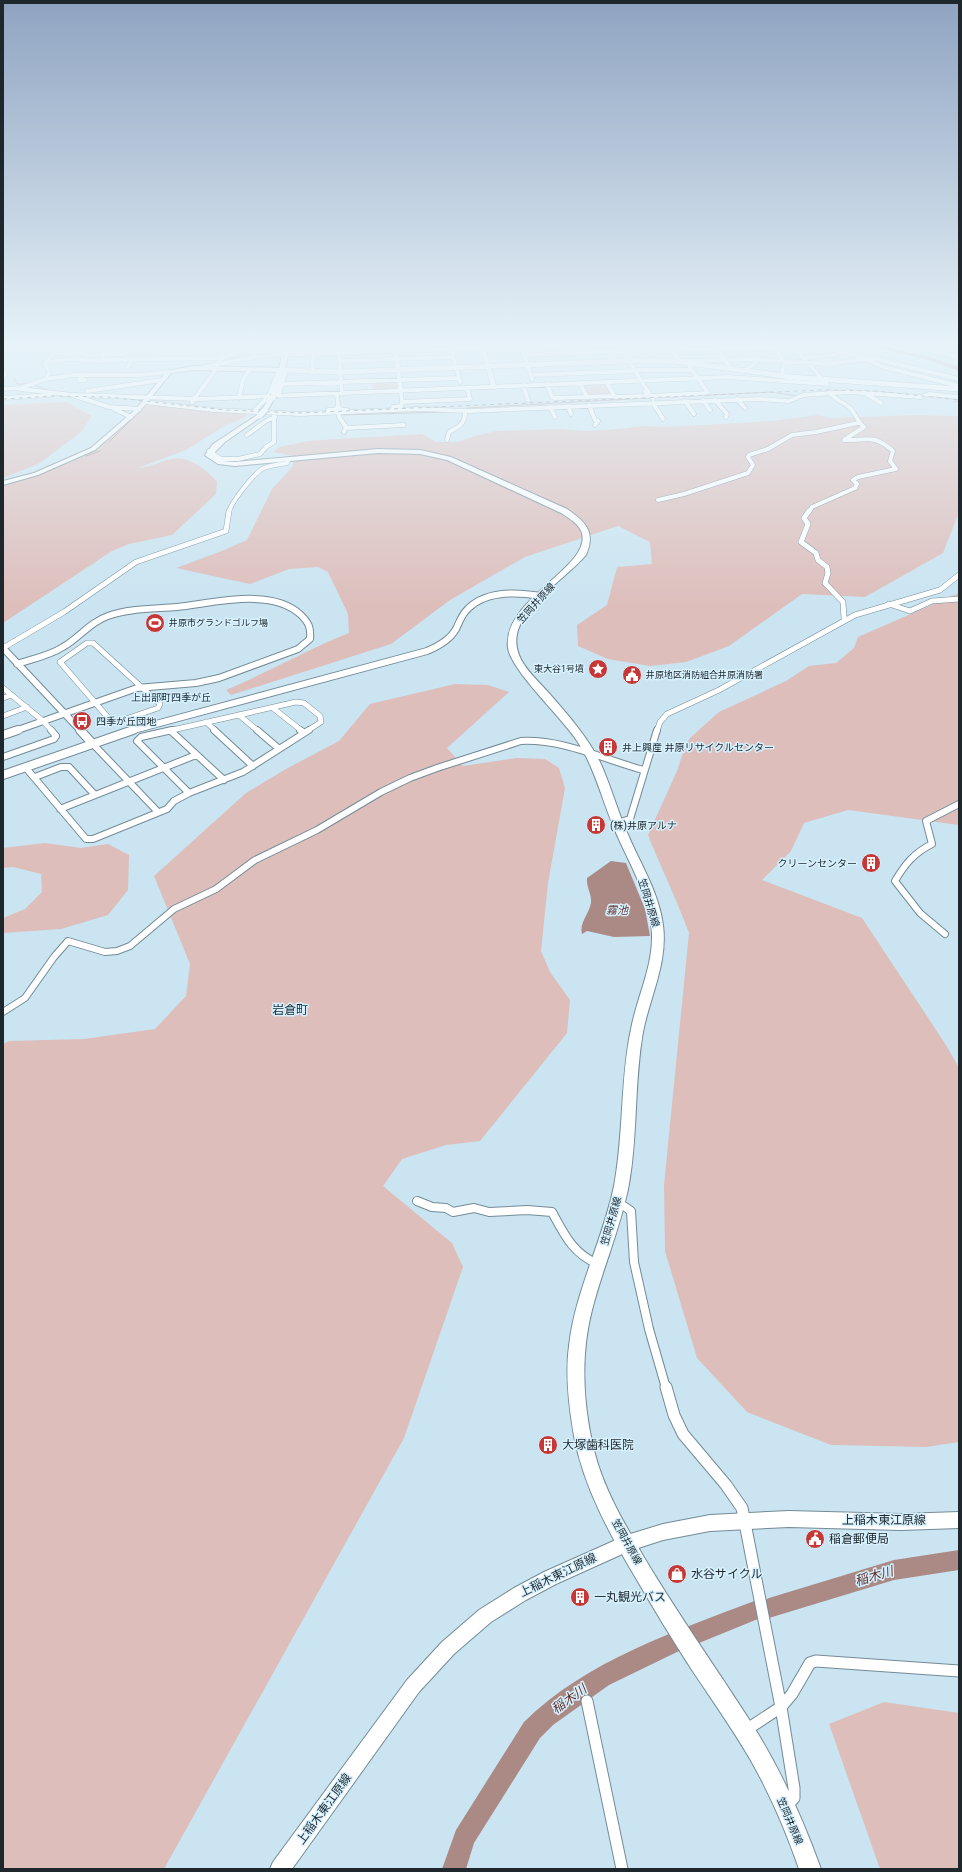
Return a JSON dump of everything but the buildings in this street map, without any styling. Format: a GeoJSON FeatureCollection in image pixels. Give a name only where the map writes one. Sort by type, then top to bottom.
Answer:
{"type":"FeatureCollection","features":[{"type":"Feature","properties":{"kind":"main road"},"geometry":{"type":"LineString","coordinates":[[3,483],[36,474],[89,451],[114,430]]}},
{"type":"Feature","properties":{"kind":"main road"},"geometry":{"type":"LineString","coordinates":[[209,451],[213,446],[239,430]]}},
{"type":"Feature","properties":{"kind":"main road","name":"笠岡井原線"},"geometry":{"type":"LineString","coordinates":[[209,451],[208,455],[213,460],[226,464],[288,460],[378,451],[402,450],[429,453],[456,461],[564,511],[572,516],[583,526],[586,531],[587,543],[578,559],[518,621],[512,635],[512,652],[521,668],[555,706],[591,754],[600,773],[617,823],[637,865],[657,921],[657,959],[635,1036],[628,1138],[618,1202],[581,1322],[577,1347],[576,1377],[584,1440],[592,1471],[600,1492],[627,1543],[675,1626],[744,1731],[786,1808],[810,1869]]}},
{"type":"Feature","properties":{"kind":"main road","name":"上稲木東江原線"},"geometry":{"type":"LineString","coordinates":[[280,1869],[413,1686],[448,1648],[485,1616],[520,1594],[550,1578],[627,1543],[692,1526],[744,1520],[789,1519],[901,1522],[959,1520]]}},
{"type":"Feature","properties":{"kind":"street"},"geometry":{"type":"LineString","coordinates":[[247,436],[254,430]]}},
{"type":"Feature","properties":{"kind":"street"},"geometry":{"type":"LineString","coordinates":[[209,451],[217,457],[226,459],[238,459],[260,454],[266,447],[274,442],[275,430]]}},
{"type":"Feature","properties":{"kind":"street"},"geometry":{"type":"LineString","coordinates":[[447,440],[449,432],[452,430]]}},
{"type":"Feature","properties":{"kind":"street"},"geometry":{"type":"LineString","coordinates":[[658,500],[684,494],[748,473],[753,465],[748,457],[749,455],[768,449],[792,435],[824,430]]}},
{"type":"Feature","properties":{"kind":"street"},"geometry":{"type":"LineString","coordinates":[[846,620],[844,618],[846,607],[845,602],[825,583],[828,573],[827,567],[818,560],[814,550],[801,542],[808,524],[804,518],[812,507],[855,488],[857,484],[853,480],[856,478],[870,474],[889,472],[896,469],[890,461],[893,451],[875,438],[868,437],[844,440],[860,430]]}},
{"type":"Feature","properties":{"kind":"street"},"geometry":{"type":"LineString","coordinates":[[158,812],[3,648],[64,612],[136,562],[226,531],[229,527],[228,516],[232,503],[258,472],[270,466],[287,463],[288,460]]}},
{"type":"Feature","properties":{"kind":"street"},"geometry":{"type":"LineString","coordinates":[[617,823],[630,819],[643,770],[660,722],[667,714],[719,690],[856,615],[888,604],[940,590],[959,575]]}},
{"type":"Feature","properties":{"kind":"street"},"geometry":{"type":"LineString","coordinates":[[3,776],[92,743],[133,730],[427,651],[447,641],[455,631],[467,610],[479,601],[513,593],[541,596]]}},
{"type":"Feature","properties":{"kind":"street"},"geometry":{"type":"LineString","coordinates":[[888,604],[904,610],[910,610],[932,601],[959,599]]}},
{"type":"Feature","properties":{"kind":"street"},"geometry":{"type":"LineString","coordinates":[[3,735],[95,702],[143,687],[208,681],[289,653],[306,644],[312,634],[310,625],[288,605],[268,600],[242,600],[130,611],[106,617],[91,624],[61,648],[17,664]]}},
{"type":"Feature","properties":{"kind":"street"},"geometry":{"type":"LineString","coordinates":[[87,643],[93,643],[160,704],[158,708],[117,722],[111,721],[95,702],[60,662],[87,643]]}},
{"type":"Feature","properties":{"kind":"street"},"geometry":{"type":"LineString","coordinates":[[3,688],[43,721],[56,736],[54,739],[3,757]]}},
{"type":"Feature","properties":{"kind":"street"},"geometry":{"type":"LineString","coordinates":[[3,698],[12,695]]}},
{"type":"Feature","properties":{"kind":"street"},"geometry":{"type":"LineString","coordinates":[[26,768],[86,838],[93,839],[167,809],[174,801],[189,793],[243,772],[278,748],[321,722],[320,716],[304,703],[296,702],[141,737],[137,741],[189,793]]}},
{"type":"Feature","properties":{"kind":"street"},"geometry":{"type":"LineString","coordinates":[[3,716],[27,707]]}},
{"type":"Feature","properties":{"kind":"street"},"geometry":{"type":"LineString","coordinates":[[273,708],[303,732]]}},
{"type":"Feature","properties":{"kind":"street"},"geometry":{"type":"LineString","coordinates":[[239,715],[278,748]]}},
{"type":"Feature","properties":{"kind":"street"},"geometry":{"type":"LineString","coordinates":[[206,722],[252,766]]}},
{"type":"Feature","properties":{"kind":"street"},"geometry":{"type":"LineString","coordinates":[[171,731],[196,756],[224,780]]}},
{"type":"Feature","properties":{"kind":"street"},"geometry":{"type":"LineString","coordinates":[[3,1012],[25,998],[54,957],[68,941],[105,952],[117,951],[130,946],[158,921],[174,910],[216,889],[255,860],[317,830],[381,792],[410,778],[521,741],[532,740],[566,745],[643,770]]}},
{"type":"Feature","properties":{"kind":"street"},"geometry":{"type":"LineString","coordinates":[[60,809],[196,756]]}},
{"type":"Feature","properties":{"kind":"street"},"geometry":{"type":"LineString","coordinates":[[35,778],[61,767],[69,767],[95,795]]}},
{"type":"Feature","properties":{"kind":"street"},"geometry":{"type":"LineString","coordinates":[[945,934],[920,913],[895,881],[906,860],[918,850],[932,844],[926,821],[943,814],[959,804]]}},
{"type":"Feature","properties":{"kind":"street"},"geometry":{"type":"LineString","coordinates":[[418,1201],[432,1207],[446,1208],[453,1212],[474,1208],[489,1212],[527,1210],[552,1212],[567,1242],[586,1260],[598,1264]]}},
{"type":"Feature","properties":{"kind":"street"},"geometry":{"type":"LineString","coordinates":[[618,1202],[631,1211],[634,1262],[649,1329],[674,1415],[683,1434],[741,1505],[782,1708],[794,1788],[794,1798],[792,1803],[786,1808]]}},
{"type":"Feature","properties":{"kind":"street"},"geometry":{"type":"LineString","coordinates":[[744,1731],[782,1708],[810,1663],[816,1661],[959,1671]]}},
{"type":"Feature","properties":{"kind":"street"},"geometry":{"type":"LineString","coordinates":[[587,1701],[622,1869]]}},
{"type":"Feature","properties":{"kind":"shaded area"},"geometry":{"type":"Polygon","coordinates":[[[3,430],[82,430],[40,463],[3,478],[3,430]]]}},
{"type":"Feature","properties":{"kind":"shaded area"},"geometry":{"type":"Polygon","coordinates":[[[118,430],[217,430],[186,450],[138,468],[177,458],[190,461],[203,468],[217,482],[216,494],[172,535],[129,544],[112,551],[3,623],[3,485],[38,474],[97,449],[118,430]]]}},
{"type":"Feature","properties":{"kind":"shaded area"},"geometry":{"type":"Polygon","coordinates":[[[959,430],[959,512],[943,553],[865,597],[802,594],[729,646],[686,662],[650,666],[608,659],[578,646],[577,625],[607,605],[617,567],[652,564],[650,542],[618,526],[525,557],[450,600],[391,644],[231,695],[226,690],[349,633],[348,614],[328,572],[318,567],[289,569],[250,584],[176,568],[247,540],[272,489],[293,466],[294,456],[273,452],[280,447],[307,441],[422,434],[436,442],[458,442],[478,435],[497,431],[959,430]]]}},
{"type":"Feature","properties":{"kind":"shaded area"},"geometry":{"type":"Polygon","coordinates":[[[959,593],[959,825],[848,810],[804,823],[791,851],[762,880],[862,918],[946,1045],[959,1068],[959,1442],[926,1447],[831,1445],[747,1412],[697,1358],[665,1251],[664,1185],[689,933],[648,835],[690,738],[719,712],[786,681],[809,666],[836,663],[854,648],[858,637],[959,593]]]}},
{"type":"Feature","properties":{"kind":"shaded area"},"geometry":{"type":"Polygon","coordinates":[[[455,684],[488,685],[509,692],[447,748],[463,766],[517,758],[545,759],[559,768],[565,788],[548,883],[541,951],[550,972],[570,1000],[567,1033],[480,1141],[446,1145],[402,1159],[383,1186],[452,1243],[463,1267],[404,1438],[164,1869],[3,1869],[3,1044],[9,1041],[84,1039],[155,1029],[186,996],[190,964],[154,876],[246,793],[286,769],[339,741],[370,704],[455,684]]]}},
{"type":"Feature","properties":{"kind":"shaded area"},"geometry":{"type":"Polygon","coordinates":[[[45,843],[81,848],[108,844],[129,855],[128,890],[108,915],[61,929],[3,933],[3,918],[25,909],[42,892],[41,874],[13,867],[3,868],[3,848],[45,843]]]}},
{"type":"Feature","properties":{"kind":"shaded area"},"geometry":{"type":"Polygon","coordinates":[[[884,1702],[959,1713],[959,1869],[880,1869],[829,1724],[884,1702]]]}},
{"type":"Feature","properties":{"kind":"water","name":"霧池"},"geometry":{"type":"Polygon","coordinates":[[[611,861],[626,863],[645,909],[650,936],[614,937],[587,931],[582,934],[581,930],[583,922],[591,903],[587,878],[611,861]]]}},
{"type":"Feature","properties":{"kind":"waterway"},"geometry":{"type":"LineString","coordinates":[[109,442],[121,430]]}},
{"type":"Feature","properties":{"kind":"waterway"},"geometry":{"type":"LineString","coordinates":[[86,456],[100,451]]}},
{"type":"Feature","properties":{"kind":"waterway","name":"稲木川"},"geometry":{"type":"LineString","coordinates":[[769,1608],[894,1570],[959,1560]]}},
{"type":"Feature","properties":{"kind":"waterway","name":"稲木川"},"geometry":{"type":"LineString","coordinates":[[454,1869],[464,1838],[532,1730],[545,1717],[601,1677],[671,1644],[757,1610]]}},
{"type":"Feature","properties":{"kind":"place","name":"井原市グランドゴルフ場"},"geometry":{"type":"Point","coordinates":[155,623]}},
{"type":"Feature","properties":{"kind":"place","name":"東大谷1号墳"},"geometry":{"type":"Point","coordinates":[598,669]}},
{"type":"Feature","properties":{"kind":"place","name":"井原地区消防組合井原消防署"},"geometry":{"type":"Point","coordinates":[632,675]}},
{"type":"Feature","properties":{"kind":"place","name":"四季が丘団地"},"geometry":{"type":"Point","coordinates":[82,721]}},
{"type":"Feature","properties":{"kind":"place","name":"井上興産 井原リサイクルセンター"},"geometry":{"type":"Point","coordinates":[608,747]}},
{"type":"Feature","properties":{"kind":"place","name":"(株)井原アルナ"},"geometry":{"type":"Point","coordinates":[596,825]}},
{"type":"Feature","properties":{"kind":"place","name":"クリーンセンター"},"geometry":{"type":"Point","coordinates":[871,863]}},
{"type":"Feature","properties":{"kind":"place","name":"大塚歯科医院"},"geometry":{"type":"Point","coordinates":[548,1445]}},
{"type":"Feature","properties":{"kind":"place","name":"稲倉郵便局"},"geometry":{"type":"Point","coordinates":[815,1539]}},
{"type":"Feature","properties":{"kind":"place","name":"水谷サイクル"},"geometry":{"type":"Point","coordinates":[677,1574]}},
{"type":"Feature","properties":{"kind":"place","name":"一丸観光バス"},"geometry":{"type":"Point","coordinates":[580,1597]}},
{"type":"Feature","properties":{"kind":"district","name":"上出部町四季が丘"},"geometry":{"type":"Point","coordinates":[171,697]}},
{"type":"Feature","properties":{"kind":"district","name":"岩倉町"},"geometry":{"type":"Point","coordinates":[290,1010]}}]}
